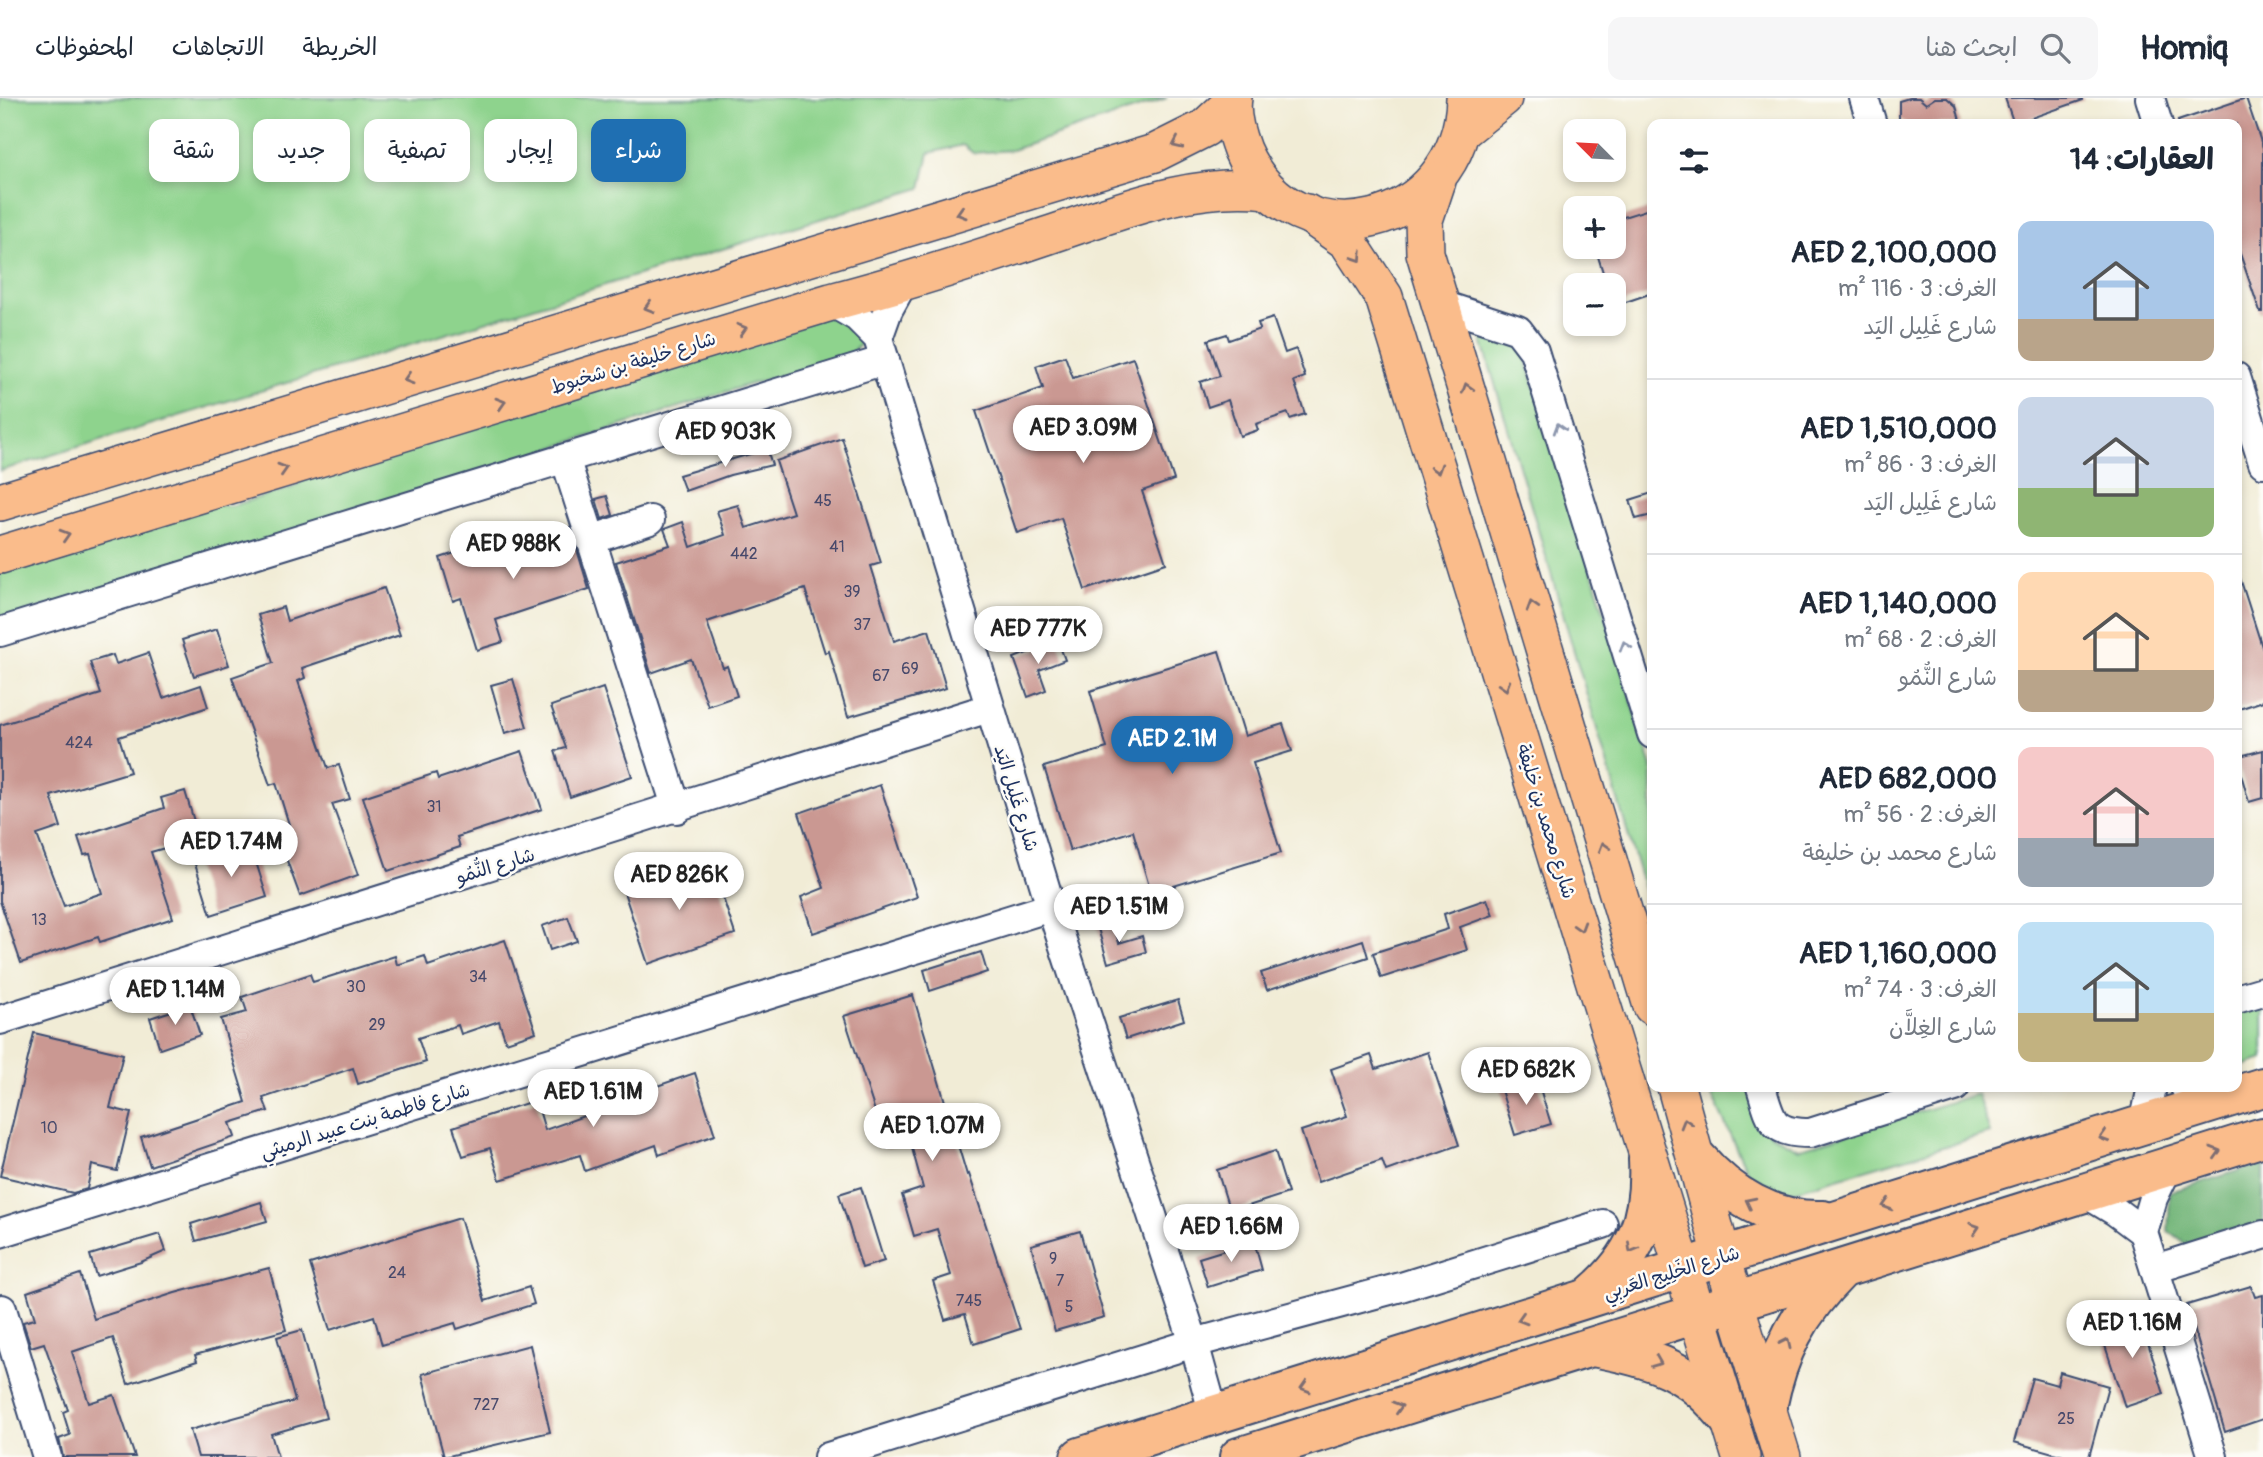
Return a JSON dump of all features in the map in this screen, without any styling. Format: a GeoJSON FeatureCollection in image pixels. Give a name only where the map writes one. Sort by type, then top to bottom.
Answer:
{"type":"FeatureCollection","features":[{"type":"Feature","properties":{"kind":"highway","name":"شارع الخَلِيج العَربِي"},"geometry":{"type":"LineString","coordinates":[[2242,1090],[2263,1087]]}},
{"type":"Feature","properties":{"kind":"highway","name":"شارع الخَلِيج العَربِي"},"geometry":{"type":"LineString","coordinates":[[1080,1457],[2144,1124],[2199,1095],[2223,1092]]}},
{"type":"Feature","properties":{"kind":"highway"},"geometry":{"type":"LineString","coordinates":[[1256,1454],[2263,1137]]}},
{"type":"Feature","properties":{"kind":"highway"},"geometry":{"type":"LineString","coordinates":[[1697,1158],[1722,1184],[1752,1204],[1795,1218],[1839,1220]]}},
{"type":"Feature","properties":{"kind":"highway"},"geometry":{"type":"LineString","coordinates":[[1587,1298],[1614,1273],[1636,1244],[1648,1193],[1648,1159]]}},
{"type":"Feature","properties":{"kind":"highway"},"geometry":{"type":"LineString","coordinates":[[1767,1408],[1777,1364],[1793,1329],[1812,1301],[1840,1271]]}},
{"type":"Feature","properties":{"kind":"highway"},"geometry":{"type":"LineString","coordinates":[[1591,1347],[1632,1353],[1672,1368],[1704,1390],[1730,1420]]}},
{"type":"Feature","properties":{"kind":"main road"},"geometry":{"type":"LineString","coordinates":[[1503,98],[1464,114],[1453,157],[1437,181],[1424,220],[1425,253],[1647,989]]}},
{"type":"Feature","properties":{"kind":"main road"},"geometry":{"type":"LineString","coordinates":[[1232,101],[1236,135],[1249,165],[1268,190]]}},
{"type":"Feature","properties":{"kind":"main road"},"geometry":{"type":"LineString","coordinates":[[0,502],[1155,153],[1197,133],[1232,101]]}},
{"type":"Feature","properties":{"kind":"main road"},"geometry":{"type":"LineString","coordinates":[[1307,214],[1341,221],[1377,218],[1409,204],[1437,181]]}},
{"type":"Feature","properties":{"kind":"main road","name":"شارع خليفة بن شخبوط"},"geometry":{"type":"LineString","coordinates":[[0,555],[831,302],[903,283],[1170,196],[1219,187],[1268,190]]}},
{"type":"Feature","properties":{"kind":"main road","name":"شارع محمد بن خليفة"},"geometry":{"type":"LineString","coordinates":[[1268,190],[1348,242],[1384,297],[1591,962],[1648,1159],[1741,1457]]}},
{"type":"Feature","properties":{"kind":"main road"},"geometry":{"type":"LineString","coordinates":[[1677,1092],[1735,1303],[1782,1457]]}},
{"type":"Feature","properties":{"kind":"street"},"geometry":{"type":"LineString","coordinates":[[1864,98],[1870,119]]}},
{"type":"Feature","properties":{"kind":"street"},"geometry":{"type":"LineString","coordinates":[[882,349],[888,310],[903,283]]}},
{"type":"Feature","properties":{"kind":"street"},"geometry":{"type":"LineString","coordinates":[[831,302],[857,317],[882,349]]}},
{"type":"Feature","properties":{"kind":"street"},"geometry":{"type":"LineString","coordinates":[[1442,305],[1518,330],[1534,351],[1647,718]]}},
{"type":"Feature","properties":{"kind":"street"},"geometry":{"type":"LineString","coordinates":[[0,632],[565,458],[882,349]]}},
{"type":"Feature","properties":{"kind":"street","name":"شارع غَلِيل اليَد"},"geometry":{"type":"LineString","coordinates":[[882,349],[989,708],[1051,907],[1194,1343],[1214,1415]]}},
{"type":"Feature","properties":{"kind":"street"},"geometry":{"type":"LineString","coordinates":[[2242,396],[2263,463]]}},
{"type":"Feature","properties":{"kind":"street"},"geometry":{"type":"LineString","coordinates":[[565,458],[677,808]]}},
{"type":"Feature","properties":{"kind":"street"},"geometry":{"type":"LineString","coordinates":[[591,540],[650,520]]}},
{"type":"Feature","properties":{"kind":"street","name":"شارع النُّمُو"},"geometry":{"type":"LineString","coordinates":[[0,1020],[989,708]]}},
{"type":"Feature","properties":{"kind":"street","name":"شارع فاطمة بنت عبيد الرميثي"},"geometry":{"type":"LineString","coordinates":[[0,1233],[1051,907]]}},
{"type":"Feature","properties":{"kind":"street"},"geometry":{"type":"LineString","coordinates":[[2242,997],[2263,991]]}},
{"type":"Feature","properties":{"kind":"street"},"geometry":{"type":"LineString","coordinates":[[1763,1092],[1772,1122],[1787,1133],[1810,1133],[1939,1092]]}},
{"type":"Feature","properties":{"kind":"street"},"geometry":{"type":"LineString","coordinates":[[2144,1124],[2151,1092]]}},
{"type":"Feature","properties":{"kind":"street"},"geometry":{"type":"LineString","coordinates":[[2143,1232],[2153,1199],[2168,1167]]}},
{"type":"Feature","properties":{"kind":"street"},"geometry":{"type":"LineString","coordinates":[[2085,1193],[2115,1210],[2143,1232],[2213,1457]]}},
{"type":"Feature","properties":{"kind":"street"},"geometry":{"type":"LineString","coordinates":[[828,1457],[1194,1343],[1401,1287],[1603,1223]]}},
{"type":"Feature","properties":{"kind":"street"},"geometry":{"type":"LineString","coordinates":[[2155,1269],[2263,1235]]}},
{"type":"Feature","properties":{"kind":"street"},"geometry":{"type":"LineString","coordinates":[[2,1309],[47,1457]]}},
{"type":"Feature","properties":{"kind":"green space"},"geometry":{"type":"Polygon","coordinates":[[[0,98],[1167,98],[1012,150],[973,153],[963,145],[929,153],[921,188],[0,471],[0,98]]]}},
{"type":"Feature","properties":{"kind":"green space"},"geometry":{"type":"Polygon","coordinates":[[[842,308],[862,321],[861,344],[846,357],[744,386],[271,539],[0,620],[0,569],[207,504],[231,506],[294,487],[320,467],[842,308]]]}},
{"type":"Feature","properties":{"kind":"green space"},"geometry":{"type":"Polygon","coordinates":[[[1479,330],[1519,336],[1647,751],[1647,898],[1479,330]]]}},
{"type":"Feature","properties":{"kind":"green space"},"geometry":{"type":"Polygon","coordinates":[[[2263,1001],[2263,1059],[2242,1066],[2242,1006],[2263,1001]]]}},
{"type":"Feature","properties":{"kind":"green space"},"geometry":{"type":"Polygon","coordinates":[[[1710,1092],[1755,1092],[1769,1133],[1798,1149],[1977,1094],[1990,1133],[1784,1194],[1748,1173],[1710,1092]]]}},
{"type":"Feature","properties":{"kind":"green space"},"geometry":{"type":"Polygon","coordinates":[[[2263,1163],[2263,1235],[2201,1255],[2168,1231],[2170,1192],[2263,1163]]]}},
{"type":"Feature","properties":{"kind":"building"},"geometry":{"type":"Polygon","coordinates":[[[1919,98],[1926,104],[1935,98],[1947,98],[1956,106],[1960,119],[1899,119],[1899,101],[1919,98]]]}},
{"type":"Feature","properties":{"kind":"building"},"geometry":{"type":"Polygon","coordinates":[[[2005,98],[2083,98],[2028,119],[2012,119],[2005,98]]]}},
{"type":"Feature","properties":{"kind":"building"},"geometry":{"type":"Polygon","coordinates":[[[2246,98],[2263,148],[2263,312],[2260,312],[2242,260],[2242,119],[2184,119],[2246,98]]]}},
{"type":"Feature","properties":{"kind":"building"},"geometry":{"type":"Polygon","coordinates":[[[1647,210],[1647,295],[1626,302],[1626,273],[1603,273],[1599,259],[1626,259],[1626,216],[1647,210]]]}},
{"type":"Feature","properties":{"kind":"building"},"geometry":{"type":"Polygon","coordinates":[[[1273,318],[1285,353],[1296,349],[1305,377],[1294,381],[1305,414],[1290,419],[1288,413],[1256,424],[1258,430],[1240,436],[1228,400],[1208,407],[1200,382],[1220,376],[1208,340],[1227,334],[1229,340],[1260,329],[1258,323],[1273,318]]]}},
{"type":"Feature","properties":{"kind":"building"},"geometry":{"type":"Polygon","coordinates":[[[1065,356],[1073,378],[1133,358],[1174,480],[1142,491],[1166,563],[1085,590],[1061,518],[1017,533],[976,411],[1043,388],[1036,366],[1065,356]]]}},
{"type":"Feature","properties":{"kind":"building"},"geometry":{"type":"Polygon","coordinates":[[[842,438],[881,563],[871,566],[894,641],[929,630],[946,688],[848,717],[829,651],[825,653],[805,589],[707,622],[723,668],[727,666],[737,696],[708,706],[691,659],[651,673],[616,562],[670,545],[664,529],[683,522],[691,547],[725,535],[717,511],[738,505],[746,528],[793,513],[776,461],[842,438]]]}},
{"type":"Feature","properties":{"kind":"building"},"geometry":{"type":"Polygon","coordinates":[[[767,449],[772,465],[730,475],[685,491],[679,475],[767,449]]]}},
{"type":"Feature","properties":{"kind":"building"},"geometry":{"type":"Polygon","coordinates":[[[1647,495],[1647,516],[1636,519],[1630,500],[1647,495]]]}},
{"type":"Feature","properties":{"kind":"building"},"geometry":{"type":"Polygon","coordinates":[[[607,496],[613,515],[602,519],[596,499],[607,496]]]}},
{"type":"Feature","properties":{"kind":"building"},"geometry":{"type":"Polygon","coordinates":[[[570,527],[589,589],[496,620],[503,642],[477,650],[461,598],[453,601],[440,558],[473,547],[477,559],[570,527]]]}},
{"type":"Feature","properties":{"kind":"building"},"geometry":{"type":"Polygon","coordinates":[[[2242,584],[2263,650],[2263,701],[2242,708],[2242,584]]]}},
{"type":"Feature","properties":{"kind":"building"},"geometry":{"type":"Polygon","coordinates":[[[384,588],[400,635],[302,668],[305,678],[298,681],[328,768],[339,765],[350,799],[332,804],[358,875],[300,896],[279,839],[292,834],[276,783],[270,785],[232,677],[273,663],[258,615],[283,607],[287,621],[384,588]]]}},
{"type":"Feature","properties":{"kind":"building"},"geometry":{"type":"Polygon","coordinates":[[[217,629],[229,665],[194,676],[182,640],[217,629]]]}},
{"type":"Feature","properties":{"kind":"building"},"geometry":{"type":"Polygon","coordinates":[[[1058,641],[1065,660],[1039,670],[1046,690],[1028,697],[1014,658],[1058,641]]]}},
{"type":"Feature","properties":{"kind":"building"},"geometry":{"type":"Polygon","coordinates":[[[1219,651],[1245,736],[1283,724],[1292,751],[1253,763],[1281,853],[1151,893],[1133,831],[1070,851],[1044,767],[1107,748],[1090,691],[1219,651]]]}},
{"type":"Feature","properties":{"kind":"building"},"geometry":{"type":"Polygon","coordinates":[[[148,653],[163,698],[201,685],[208,707],[119,737],[130,772],[51,796],[61,827],[37,835],[64,906],[102,893],[90,854],[84,855],[78,837],[164,808],[161,798],[185,791],[199,838],[151,852],[173,918],[100,942],[98,937],[21,963],[0,901],[0,725],[101,694],[90,662],[113,655],[116,664],[148,653]]]}},
{"type":"Feature","properties":{"kind":"building"},"geometry":{"type":"Polygon","coordinates":[[[513,679],[527,727],[505,733],[491,685],[513,679]]]}},
{"type":"Feature","properties":{"kind":"building"},"geometry":{"type":"Polygon","coordinates":[[[603,688],[632,776],[570,797],[555,751],[566,748],[551,706],[603,688]]]}},
{"type":"Feature","properties":{"kind":"building"},"geometry":{"type":"Polygon","coordinates":[[[2263,750],[2263,798],[2249,802],[2242,778],[2242,755],[2263,750]]]}},
{"type":"Feature","properties":{"kind":"building"},"geometry":{"type":"Polygon","coordinates":[[[522,751],[542,809],[457,837],[460,847],[388,871],[363,797],[436,773],[438,779],[522,751]]]}},
{"type":"Feature","properties":{"kind":"building"},"geometry":{"type":"Polygon","coordinates":[[[880,785],[917,897],[813,933],[801,897],[824,888],[799,813],[880,785]]]}},
{"type":"Feature","properties":{"kind":"building"},"geometry":{"type":"Polygon","coordinates":[[[250,843],[267,897],[211,915],[194,861],[250,843]]]}},
{"type":"Feature","properties":{"kind":"building"},"geometry":{"type":"Polygon","coordinates":[[[710,859],[735,934],[648,964],[623,889],[710,859]]]}},
{"type":"Feature","properties":{"kind":"building"},"geometry":{"type":"Polygon","coordinates":[[[1487,899],[1493,915],[1460,927],[1467,950],[1381,978],[1373,953],[1448,929],[1444,914],[1487,899]]]}},
{"type":"Feature","properties":{"kind":"building"},"geometry":{"type":"Polygon","coordinates":[[[568,917],[577,941],[550,950],[542,926],[568,917]]]}},
{"type":"Feature","properties":{"kind":"building"},"geometry":{"type":"Polygon","coordinates":[[[1112,920],[1119,943],[1142,936],[1146,952],[1108,963],[1097,925],[1112,920]]]}},
{"type":"Feature","properties":{"kind":"building"},"geometry":{"type":"Polygon","coordinates":[[[505,940],[536,1032],[506,1042],[499,1021],[461,1034],[458,1025],[418,1038],[426,1062],[358,1084],[353,1068],[263,1098],[268,1111],[230,1123],[235,1137],[150,1166],[141,1137],[246,1102],[221,1019],[247,1012],[242,997],[310,974],[313,982],[395,956],[397,965],[425,956],[428,966],[505,940]]]}},
{"type":"Feature","properties":{"kind":"building"},"geometry":{"type":"Polygon","coordinates":[[[1363,940],[1368,957],[1267,990],[1261,973],[1363,940]]]}},
{"type":"Feature","properties":{"kind":"building"},"geometry":{"type":"Polygon","coordinates":[[[981,952],[987,972],[930,991],[924,970],[981,952]]]}},
{"type":"Feature","properties":{"kind":"building"},"geometry":{"type":"Polygon","coordinates":[[[913,995],[967,1175],[969,1174],[1020,1329],[974,1344],[965,1314],[945,1320],[933,1281],[951,1275],[937,1229],[914,1236],[902,1195],[923,1188],[910,1141],[887,1148],[844,1016],[913,995]]]}},
{"type":"Feature","properties":{"kind":"building"},"geometry":{"type":"Polygon","coordinates":[[[1178,1000],[1184,1020],[1126,1039],[1119,1018],[1178,1000]]]}},
{"type":"Feature","properties":{"kind":"building"},"geometry":{"type":"Polygon","coordinates":[[[190,1005],[200,1035],[160,1049],[150,1018],[190,1005]]]}},
{"type":"Feature","properties":{"kind":"building"},"geometry":{"type":"Polygon","coordinates":[[[34,1033],[123,1054],[110,1108],[131,1113],[117,1171],[92,1165],[87,1189],[73,1193],[0,1176],[34,1033]]]}},
{"type":"Feature","properties":{"kind":"building"},"geometry":{"type":"Polygon","coordinates":[[[1428,1052],[1459,1145],[1386,1171],[1382,1160],[1318,1182],[1301,1131],[1347,1116],[1331,1069],[1371,1055],[1376,1069],[1428,1052]]]}},
{"type":"Feature","properties":{"kind":"building"},"geometry":{"type":"Polygon","coordinates":[[[695,1073],[715,1135],[659,1155],[656,1145],[585,1171],[580,1155],[500,1180],[490,1148],[463,1156],[453,1127],[536,1100],[545,1130],[598,1111],[589,1086],[611,1078],[619,1099],[695,1073]]]}},
{"type":"Feature","properties":{"kind":"building"},"geometry":{"type":"Polygon","coordinates":[[[1537,1079],[1551,1124],[1515,1135],[1501,1090],[1537,1079]]]}},
{"type":"Feature","properties":{"kind":"building"},"geometry":{"type":"Polygon","coordinates":[[[1275,1151],[1288,1193],[1230,1212],[1217,1170],[1275,1151]]]}},
{"type":"Feature","properties":{"kind":"building"},"geometry":{"type":"Polygon","coordinates":[[[861,1187],[884,1261],[862,1268],[839,1194],[861,1187]]]}},
{"type":"Feature","properties":{"kind":"building"},"geometry":{"type":"Polygon","coordinates":[[[261,1202],[267,1221],[196,1241],[191,1224],[261,1202]]]}},
{"type":"Feature","properties":{"kind":"building"},"geometry":{"type":"Polygon","coordinates":[[[460,1218],[485,1301],[529,1287],[534,1304],[457,1329],[455,1323],[382,1345],[374,1316],[330,1330],[310,1264],[460,1218]]]}},
{"type":"Feature","properties":{"kind":"building"},"geometry":{"type":"Polygon","coordinates":[[[1080,1231],[1104,1317],[1055,1331],[1031,1245],[1080,1231]]]}},
{"type":"Feature","properties":{"kind":"building"},"geometry":{"type":"Polygon","coordinates":[[[160,1234],[166,1251],[96,1276],[90,1255],[160,1234]]]}},
{"type":"Feature","properties":{"kind":"building"},"geometry":{"type":"Polygon","coordinates":[[[1254,1241],[1262,1270],[1208,1287],[1199,1258],[1254,1241]]]}},
{"type":"Feature","properties":{"kind":"building"},"geometry":{"type":"Polygon","coordinates":[[[269,1268],[286,1330],[195,1355],[197,1361],[128,1384],[113,1338],[72,1352],[89,1403],[114,1395],[135,1457],[63,1457],[59,1439],[70,1435],[63,1412],[68,1410],[44,1343],[31,1347],[23,1322],[35,1319],[27,1292],[80,1274],[94,1319],[175,1293],[269,1268]]]}},
{"type":"Feature","properties":{"kind":"building"},"geometry":{"type":"Polygon","coordinates":[[[2251,1286],[2255,1297],[2263,1295],[2263,1419],[2225,1432],[2187,1305],[2251,1286]]]}},
{"type":"Feature","properties":{"kind":"building"},"geometry":{"type":"Polygon","coordinates":[[[2139,1314],[2164,1394],[2125,1407],[2099,1327],[2139,1314]]]}},
{"type":"Feature","properties":{"kind":"building"},"geometry":{"type":"Polygon","coordinates":[[[302,1330],[326,1418],[271,1434],[278,1457],[198,1457],[190,1430],[295,1401],[277,1337],[302,1330]]]}},
{"type":"Feature","properties":{"kind":"building"},"geometry":{"type":"Polygon","coordinates":[[[530,1345],[550,1432],[444,1457],[422,1374],[530,1345]]]}},
{"type":"Feature","properties":{"kind":"building"},"geometry":{"type":"Polygon","coordinates":[[[2060,1372],[2108,1386],[2089,1457],[2067,1457],[2014,1442],[2032,1378],[2057,1385],[2060,1372]]]}}]}
